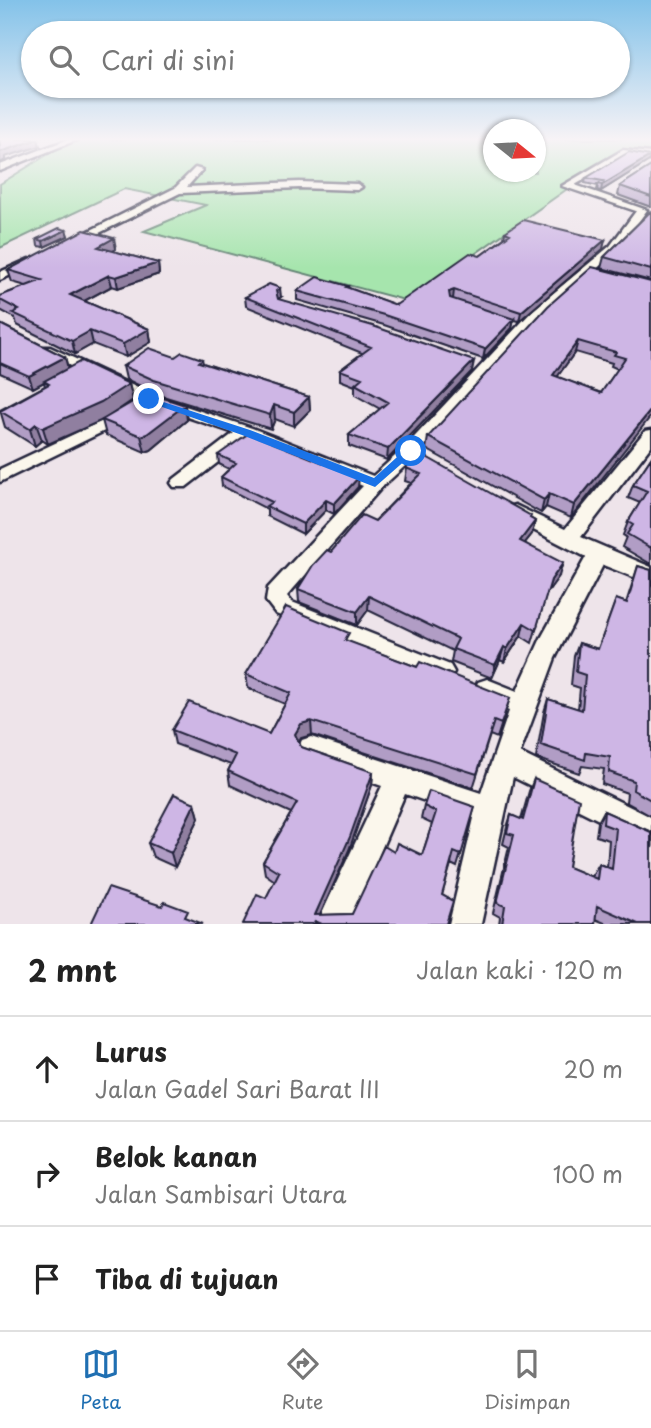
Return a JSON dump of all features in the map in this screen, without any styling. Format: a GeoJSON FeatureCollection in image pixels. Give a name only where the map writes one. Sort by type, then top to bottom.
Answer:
{"type":"FeatureCollection","features":[{"type":"Feature","properties":{"kind":"street"},"geometry":{"type":"LineString","coordinates":[[60,248],[178,190],[186,182]]}},
{"type":"Feature","properties":{"kind":"street"},"geometry":{"type":"LineString","coordinates":[[572,182],[567,187],[644,210],[651,219]]}},
{"type":"Feature","properties":{"kind":"street"},"geometry":{"type":"LineString","coordinates":[[178,190],[310,185],[357,187]]}},
{"type":"Feature","properties":{"kind":"street"},"geometry":{"type":"LineString","coordinates":[[600,199],[611,192]]}},
{"type":"Feature","properties":{"kind":"street"},"geometry":{"type":"LineString","coordinates":[[523,705],[284,608],[276,601],[276,594],[283,583],[375,484],[411,451],[483,366],[539,312],[594,273],[644,210]]}},
{"type":"Feature","properties":{"kind":"street"},"geometry":{"type":"LineString","coordinates":[[0,276],[38,259]]}},
{"type":"Feature","properties":{"kind":"street"},"geometry":{"type":"LineString","coordinates":[[36,345],[78,372],[246,432],[375,484]]}},
{"type":"Feature","properties":{"kind":"street"},"geometry":{"type":"LineString","coordinates":[[0,475],[112,424],[149,399]]}},
{"type":"Feature","properties":{"kind":"street"},"geometry":{"type":"LineString","coordinates":[[180,483],[246,432]]}},
{"type":"Feature","properties":{"kind":"street"},"geometry":{"type":"LineString","coordinates":[[568,539],[651,435]]}},
{"type":"Feature","properties":{"kind":"street"},"geometry":{"type":"LineString","coordinates":[[411,451],[433,464]]}},
{"type":"Feature","properties":{"kind":"street"},"geometry":{"type":"LineString","coordinates":[[501,504],[597,554],[651,576]]}},
{"type":"Feature","properties":{"kind":"street"},"geometry":{"type":"LineString","coordinates":[[465,924],[488,809],[523,705],[543,657],[597,554]]}},
{"type":"Feature","properties":{"kind":"street"},"geometry":{"type":"LineString","coordinates":[[311,749],[488,809]]}},
{"type":"Feature","properties":{"kind":"street"},"geometry":{"type":"LineString","coordinates":[[506,760],[651,832]]}},
{"type":"Feature","properties":{"kind":"street"},"geometry":{"type":"LineString","coordinates":[[333,924],[399,778]]}},
{"type":"Feature","properties":{"kind":"green space"},"geometry":{"type":"Polygon","coordinates":[[[3,182],[577,182],[408,301],[144,231],[206,205],[124,189],[0,248],[0,184],[3,182]]]}},
{"type":"Feature","properties":{"kind":"building"},"geometry":{"type":"Polygon","coordinates":[[[626,182],[651,182],[651,197],[620,186],[626,182]]]}},
{"type":"Feature","properties":{"kind":"building"},"geometry":{"type":"Polygon","coordinates":[[[651,211],[651,270],[604,257],[651,211]]]}},
{"type":"Feature","properties":{"kind":"building"},"geometry":{"type":"Polygon","coordinates":[[[523,220],[605,240],[521,312],[454,290],[449,292],[450,298],[514,319],[485,349],[384,315],[297,291],[317,277],[396,305],[470,253],[480,256],[510,234],[505,232],[523,220]]]}},
{"type":"Feature","properties":{"kind":"building"},"geometry":{"type":"Polygon","coordinates":[[[59,228],[66,230],[43,241],[37,239],[59,228]]]}},
{"type":"Feature","properties":{"kind":"building"},"geometry":{"type":"Polygon","coordinates":[[[84,230],[114,238],[98,247],[158,263],[116,277],[109,275],[70,295],[149,329],[123,344],[90,331],[72,341],[13,313],[19,310],[0,300],[0,296],[42,280],[8,270],[84,230]]]}},
{"type":"Feature","properties":{"kind":"building"},"geometry":{"type":"Polygon","coordinates":[[[592,267],[651,282],[651,410],[574,505],[549,494],[544,500],[428,437],[548,306],[592,267]],[[578,341],[553,375],[601,393],[625,358],[614,355],[616,352],[578,341]]]}},
{"type":"Feature","properties":{"kind":"building"},"geometry":{"type":"Polygon","coordinates":[[[269,284],[280,288],[276,291],[278,299],[373,326],[474,361],[388,449],[349,435],[388,402],[355,384],[362,378],[340,370],[371,347],[245,297],[269,284]]]}},
{"type":"Feature","properties":{"kind":"building"},"geometry":{"type":"Polygon","coordinates":[[[0,324],[65,357],[29,376],[0,363],[0,324]]]}},
{"type":"Feature","properties":{"kind":"building"},"geometry":{"type":"Polygon","coordinates":[[[149,348],[175,357],[182,352],[202,359],[199,362],[309,397],[294,412],[274,405],[270,415],[154,380],[123,366],[149,348]]]}},
{"type":"Feature","properties":{"kind":"building"},"geometry":{"type":"Polygon","coordinates":[[[81,361],[129,384],[101,402],[43,428],[36,424],[30,429],[0,411],[49,384],[44,381],[81,361]]]}},
{"type":"Feature","properties":{"kind":"building"},"geometry":{"type":"Polygon","coordinates":[[[148,393],[185,405],[141,436],[102,420],[148,393]]]}},
{"type":"Feature","properties":{"kind":"building"},"geometry":{"type":"Polygon","coordinates":[[[249,433],[359,477],[334,504],[326,500],[303,524],[266,506],[272,502],[221,477],[236,463],[218,455],[249,433]]]}},
{"type":"Feature","properties":{"kind":"building"},"geometry":{"type":"Polygon","coordinates":[[[414,450],[531,516],[535,521],[520,541],[563,563],[551,580],[536,630],[524,623],[507,649],[504,647],[495,665],[453,649],[458,639],[369,596],[357,612],[298,589],[313,565],[327,550],[331,552],[362,515],[375,521],[421,474],[406,468],[415,456],[409,454],[414,450]]]}},
{"type":"Feature","properties":{"kind":"building"},"geometry":{"type":"Polygon","coordinates":[[[651,458],[651,548],[627,534],[633,525],[628,522],[647,491],[633,485],[651,458]]]}},
{"type":"Feature","properties":{"kind":"building"},"geometry":{"type":"Polygon","coordinates":[[[638,566],[651,570],[651,800],[633,790],[634,781],[609,772],[610,757],[586,753],[585,760],[541,745],[548,699],[582,710],[585,675],[576,672],[579,643],[598,649],[616,599],[627,603],[638,566]]]}},
{"type":"Feature","properties":{"kind":"building"},"geometry":{"type":"Polygon","coordinates":[[[286,607],[349,633],[345,640],[417,667],[420,662],[510,698],[501,724],[494,721],[477,774],[311,721],[301,724],[295,734],[301,747],[373,772],[350,837],[315,915],[352,914],[384,846],[394,852],[397,843],[422,855],[436,812],[424,806],[429,791],[475,807],[461,855],[454,852],[442,895],[453,901],[446,924],[322,924],[315,921],[314,924],[243,924],[257,894],[266,898],[279,872],[263,862],[297,803],[228,771],[236,755],[172,730],[189,702],[269,734],[291,693],[246,674],[286,607]]]}},
{"type":"Feature","properties":{"kind":"building"},"geometry":{"type":"Polygon","coordinates":[[[534,779],[579,799],[568,867],[597,879],[599,864],[612,869],[616,829],[603,824],[604,811],[651,832],[651,924],[638,924],[597,906],[595,924],[502,924],[505,906],[497,903],[514,835],[507,833],[511,815],[523,820],[534,779]]]}},
{"type":"Feature","properties":{"kind":"building"},"geometry":{"type":"Polygon","coordinates":[[[174,794],[195,803],[171,853],[148,843],[174,794]]]}},
{"type":"Feature","properties":{"kind":"building"},"geometry":{"type":"Polygon","coordinates":[[[108,888],[162,906],[164,902],[188,911],[185,917],[203,924],[91,924],[108,888]]]}},
{"type":"Feature","properties":{"kind":"route"},"geometry":{"type":"LineString","coordinates":[[149,399],[246,432],[375,484],[411,451]]}}]}
